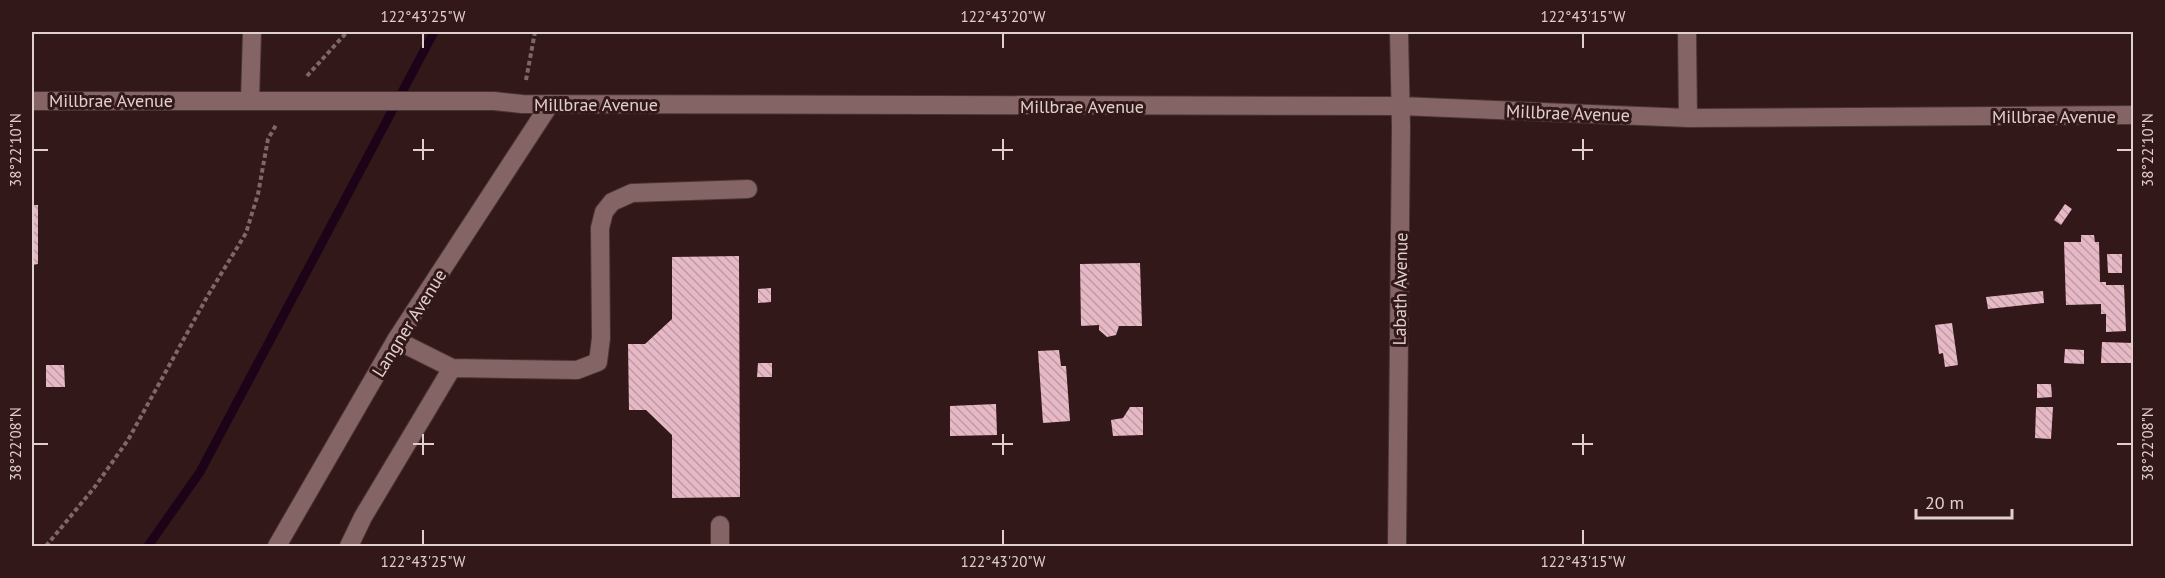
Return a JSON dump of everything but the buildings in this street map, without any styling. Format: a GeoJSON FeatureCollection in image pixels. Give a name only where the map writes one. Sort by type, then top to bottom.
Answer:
{"type":"FeatureCollection","features":[{"type":"Feature","properties":{"kind":"street"},"geometry":{"type":"LineString","coordinates":[[250,100],[252,32]]}},
{"type":"Feature","properties":{"kind":"street","name":"Labath Avenue"},"geometry":{"type":"LineString","coordinates":[[1397,546],[1401,106],[1399,32]]}},
{"type":"Feature","properties":{"kind":"street"},"geometry":{"type":"LineString","coordinates":[[1687,32],[1688,118]]}},
{"type":"Feature","properties":{"kind":"street","name":"Millbrae Avenue"},"geometry":{"type":"LineString","coordinates":[[32,100],[494,101],[522,104],[1401,106],[1688,118],[2133,115]]}},
{"type":"Feature","properties":{"kind":"street","name":"Langner Avenue"},"geometry":{"type":"LineString","coordinates":[[277,546],[396,340],[550,104]]}},
{"type":"Feature","properties":{"kind":"street"},"geometry":{"type":"LineString","coordinates":[[396,340],[453,368],[577,370],[598,362],[601,338],[600,228],[604,212],[612,202],[632,193],[748,189]]}},
{"type":"Feature","properties":{"kind":"street"},"geometry":{"type":"LineString","coordinates":[[349,546],[363,517],[453,368]]}},
{"type":"Feature","properties":{"kind":"street"},"geometry":{"type":"LineString","coordinates":[[720,525],[720,546]]}},
{"type":"Feature","properties":{"kind":"path"},"geometry":{"type":"LineString","coordinates":[[46,546],[94,488],[128,440],[207,297],[246,233],[258,194],[268,139],[289,100],[314,66],[347,32]]}},
{"type":"Feature","properties":{"kind":"path"},"geometry":{"type":"LineString","coordinates":[[522,104],[535,32]]}},
{"type":"Feature","properties":{"kind":"waterway"},"geometry":{"type":"LineString","coordinates":[[148,546],[200,472],[434,32]]}}]}
